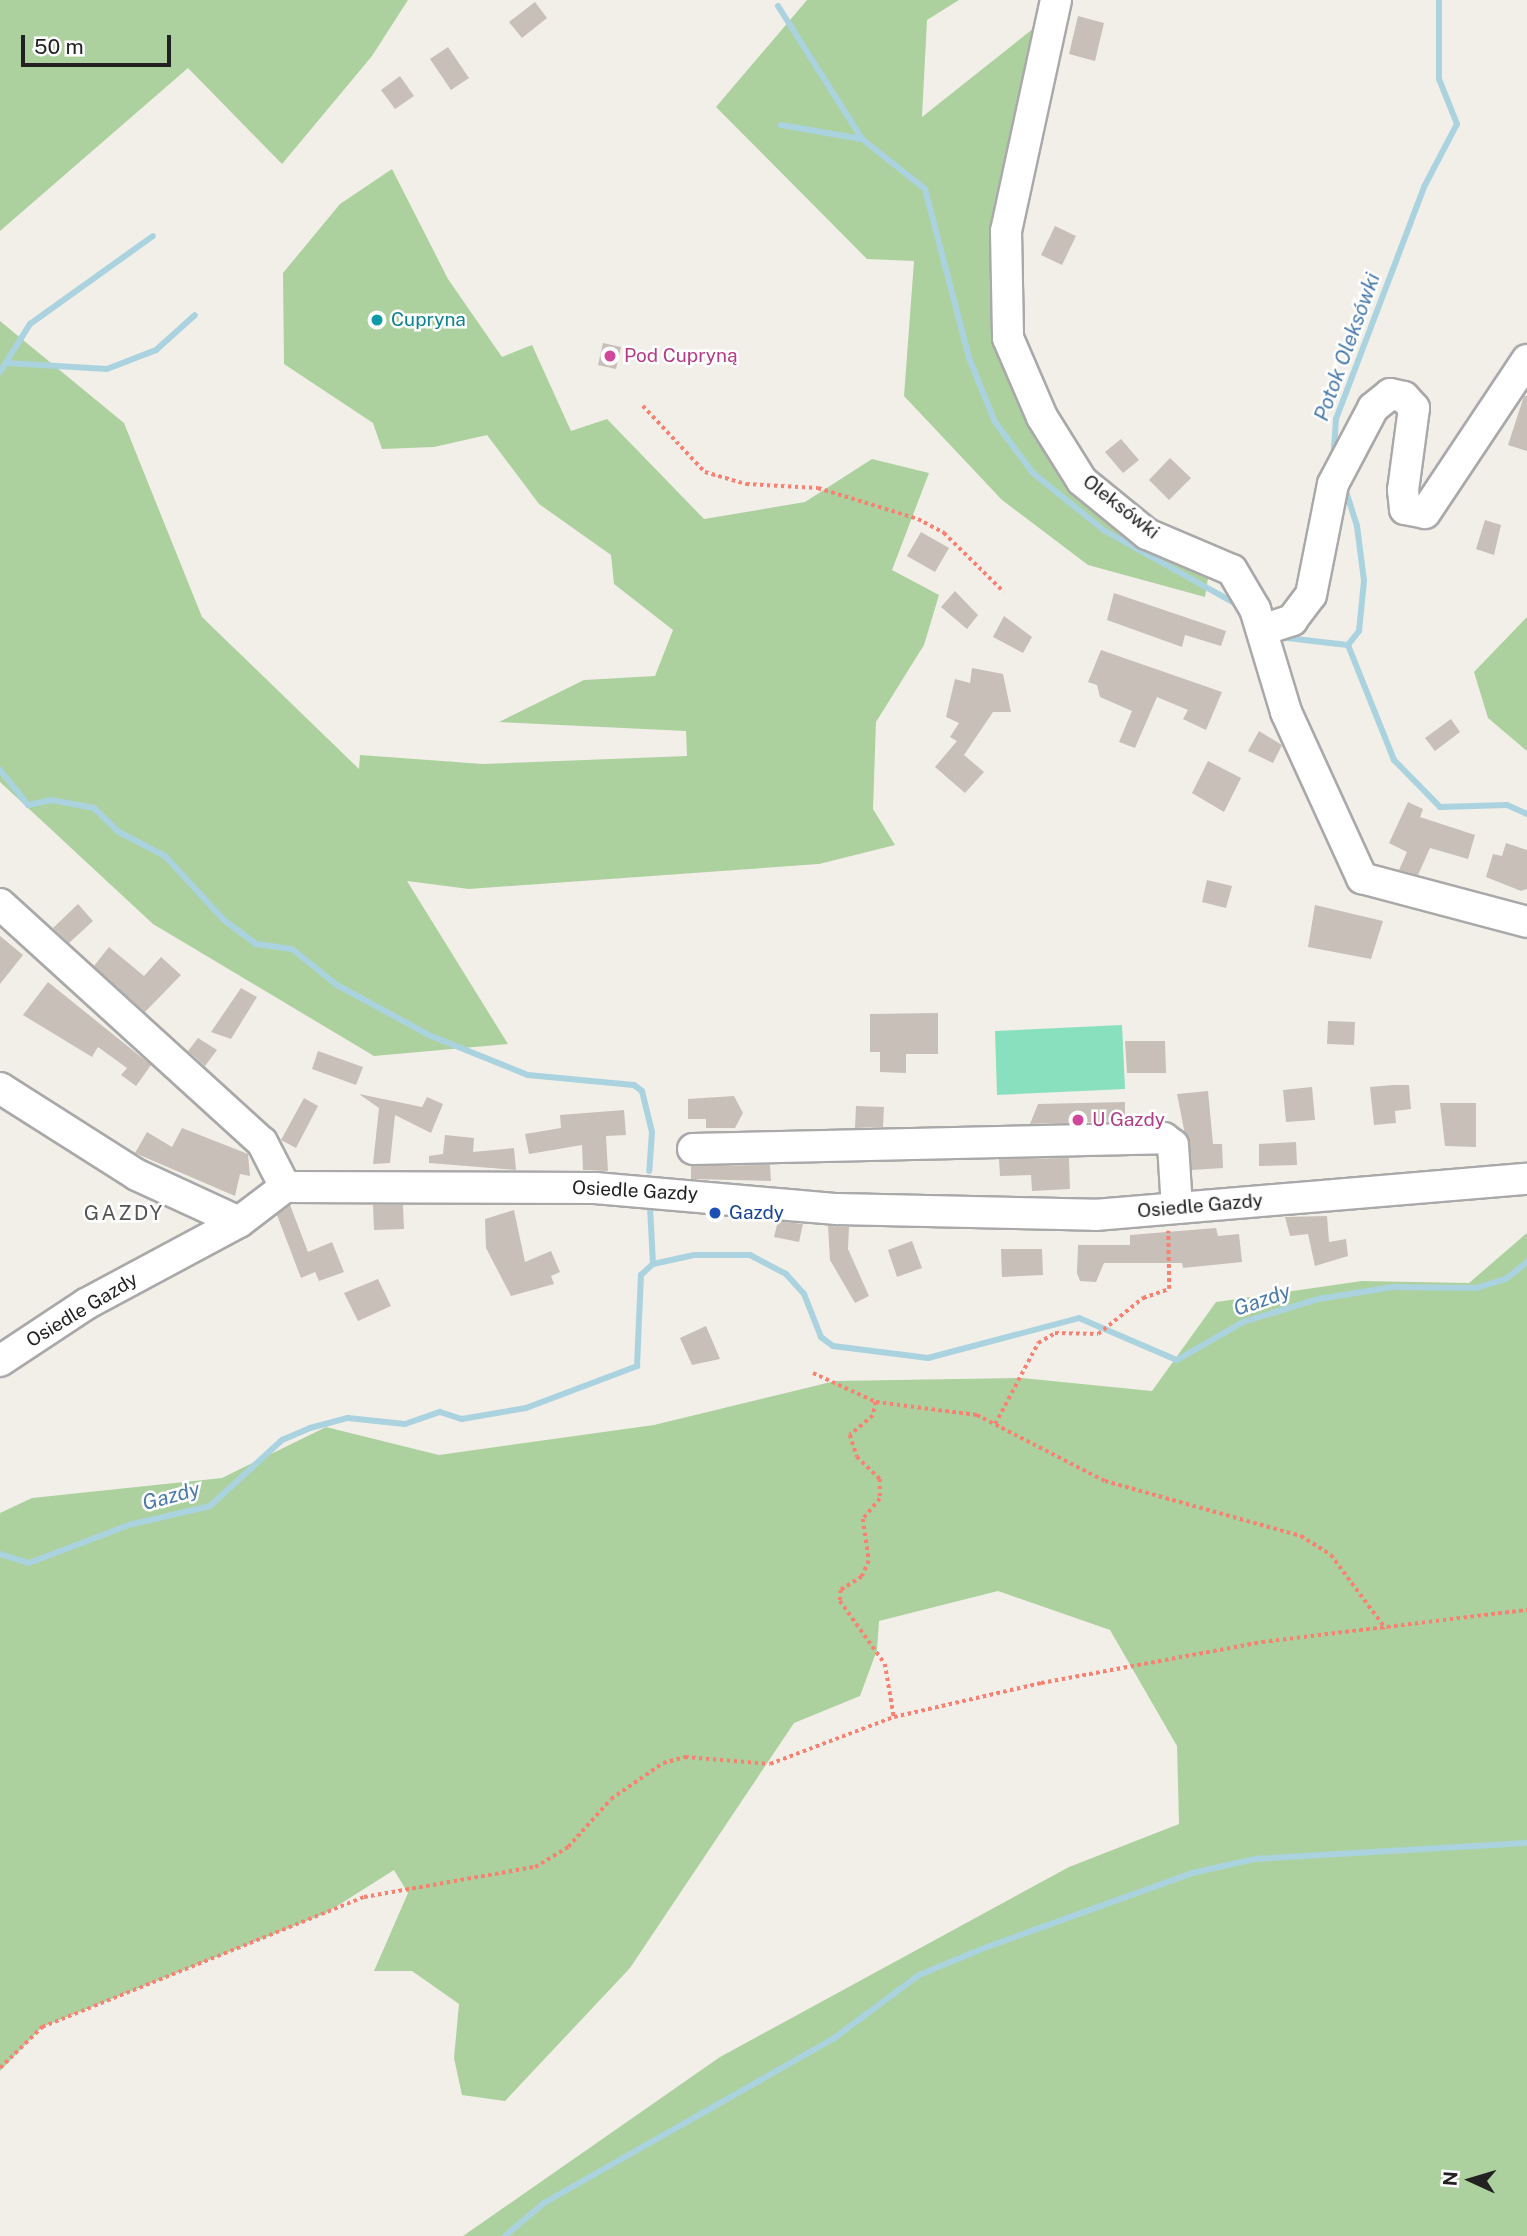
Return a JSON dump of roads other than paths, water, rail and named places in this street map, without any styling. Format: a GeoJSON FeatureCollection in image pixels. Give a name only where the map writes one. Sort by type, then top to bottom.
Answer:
{"type":"FeatureCollection","features":[{"type":"Feature","properties":{"kind":"street","name":"Oleksówki"},"geometry":{"type":"LineString","coordinates":[[1056,0],[1006,231],[1008,338],[1042,417],[1082,481],[1147,534],[1232,570],[1262,630],[1286,712],[1362,878],[1527,922]]}},
{"type":"Feature","properties":{"kind":"street"},"geometry":{"type":"LineString","coordinates":[[1262,630],[1292,620],[1311,595],[1337,475],[1373,408],[1390,394],[1404,397],[1414,408],[1405,509],[1425,513],[1527,360]]}},
{"type":"Feature","properties":{"kind":"street"},"geometry":{"type":"LineString","coordinates":[[0,904],[262,1142],[285,1186]]}},
{"type":"Feature","properties":{"kind":"street"},"geometry":{"type":"LineString","coordinates":[[0,1088],[138,1175],[239,1222]]}},
{"type":"Feature","properties":{"kind":"street"},"geometry":{"type":"LineString","coordinates":[[693,1149],[1164,1138],[1173,1145],[1177,1208]]}},
{"type":"Feature","properties":{"kind":"street","name":"Osiedle Gazdy"},"geometry":{"type":"LineString","coordinates":[[0,1361],[86,1304],[239,1222],[285,1186],[595,1188],[864,1210],[1095,1214],[1527,1179]]}},
{"type":"Feature","properties":{"kind":"waterway","name":"Potok Oleksówki"},"geometry":{"type":"LineString","coordinates":[[1333,463],[1336,419],[1424,187],[1457,124],[1439,79],[1439,0]]}},
{"type":"Feature","properties":{"kind":"waterway"},"geometry":{"type":"LineString","coordinates":[[778,6],[862,139],[925,189],[969,358],[995,422],[1033,473],[1105,531],[1236,604]]}},
{"type":"Feature","properties":{"kind":"waterway"},"geometry":{"type":"LineString","coordinates":[[781,125],[862,139]]}},
{"type":"Feature","properties":{"kind":"waterway"},"geometry":{"type":"LineString","coordinates":[[0,372],[30,324],[153,236]]}},
{"type":"Feature","properties":{"kind":"waterway"},"geometry":{"type":"LineString","coordinates":[[7,363],[107,369],[156,350],[195,315]]}},
{"type":"Feature","properties":{"kind":"waterway","name":"Potok Oleksówki"},"geometry":{"type":"LineString","coordinates":[[1344,485],[1357,526],[1364,581],[1359,631],[1348,645],[1394,760],[1440,807],[1507,805],[1527,814]]}},
{"type":"Feature","properties":{"kind":"waterway"},"geometry":{"type":"LineString","coordinates":[[1287,638],[1348,645]]}},
{"type":"Feature","properties":{"kind":"waterway"},"geometry":{"type":"LineString","coordinates":[[0,770],[28,805],[51,800],[94,808],[119,832],[165,856],[224,920],[256,944],[292,949],[337,985],[431,1036],[528,1075],[634,1085],[642,1091],[652,1132],[649,1171]]}},
{"type":"Feature","properties":{"kind":"waterway"},"geometry":{"type":"LineString","coordinates":[[650,1207],[653,1264]]}},
{"type":"Feature","properties":{"kind":"waterway","name":"Gazdy"},"geometry":{"type":"LineString","coordinates":[[0,1554],[29,1563],[129,1525],[210,1506],[282,1440],[310,1428],[348,1418],[405,1424],[440,1412],[462,1419],[526,1408],[637,1366],[641,1275],[653,1264],[694,1255],[750,1255],[786,1274],[804,1294],[821,1337],[833,1346],[928,1358],[1079,1318],[1177,1360],[1243,1322],[1318,1299],[1393,1287],[1476,1288],[1506,1279],[1527,1262]]}},
{"type":"Feature","properties":{"kind":"waterway"},"geometry":{"type":"LineString","coordinates":[[505,2236],[544,2203],[833,2039],[919,1975],[987,1947],[1192,1873],[1255,1859],[1527,1843]]}},
{"type":"Feature","properties":{"kind":"place","name":"Cupryna"},"geometry":{"type":"Point","coordinates":[377,320]}},
{"type":"Feature","properties":{"kind":"place","name":"Pod Cupryną"},"geometry":{"type":"Point","coordinates":[610,356]}},
{"type":"Feature","properties":{"kind":"place","name":"U Gazdy"},"geometry":{"type":"Point","coordinates":[1078,1120]}},
{"type":"Feature","properties":{"kind":"place","name":"Gazdy"},"geometry":{"type":"Point","coordinates":[715,1213]}},
{"type":"Feature","properties":{"kind":"district","name":"GAZDY"},"geometry":{"type":"Point","coordinates":[124,1213]}}]}
